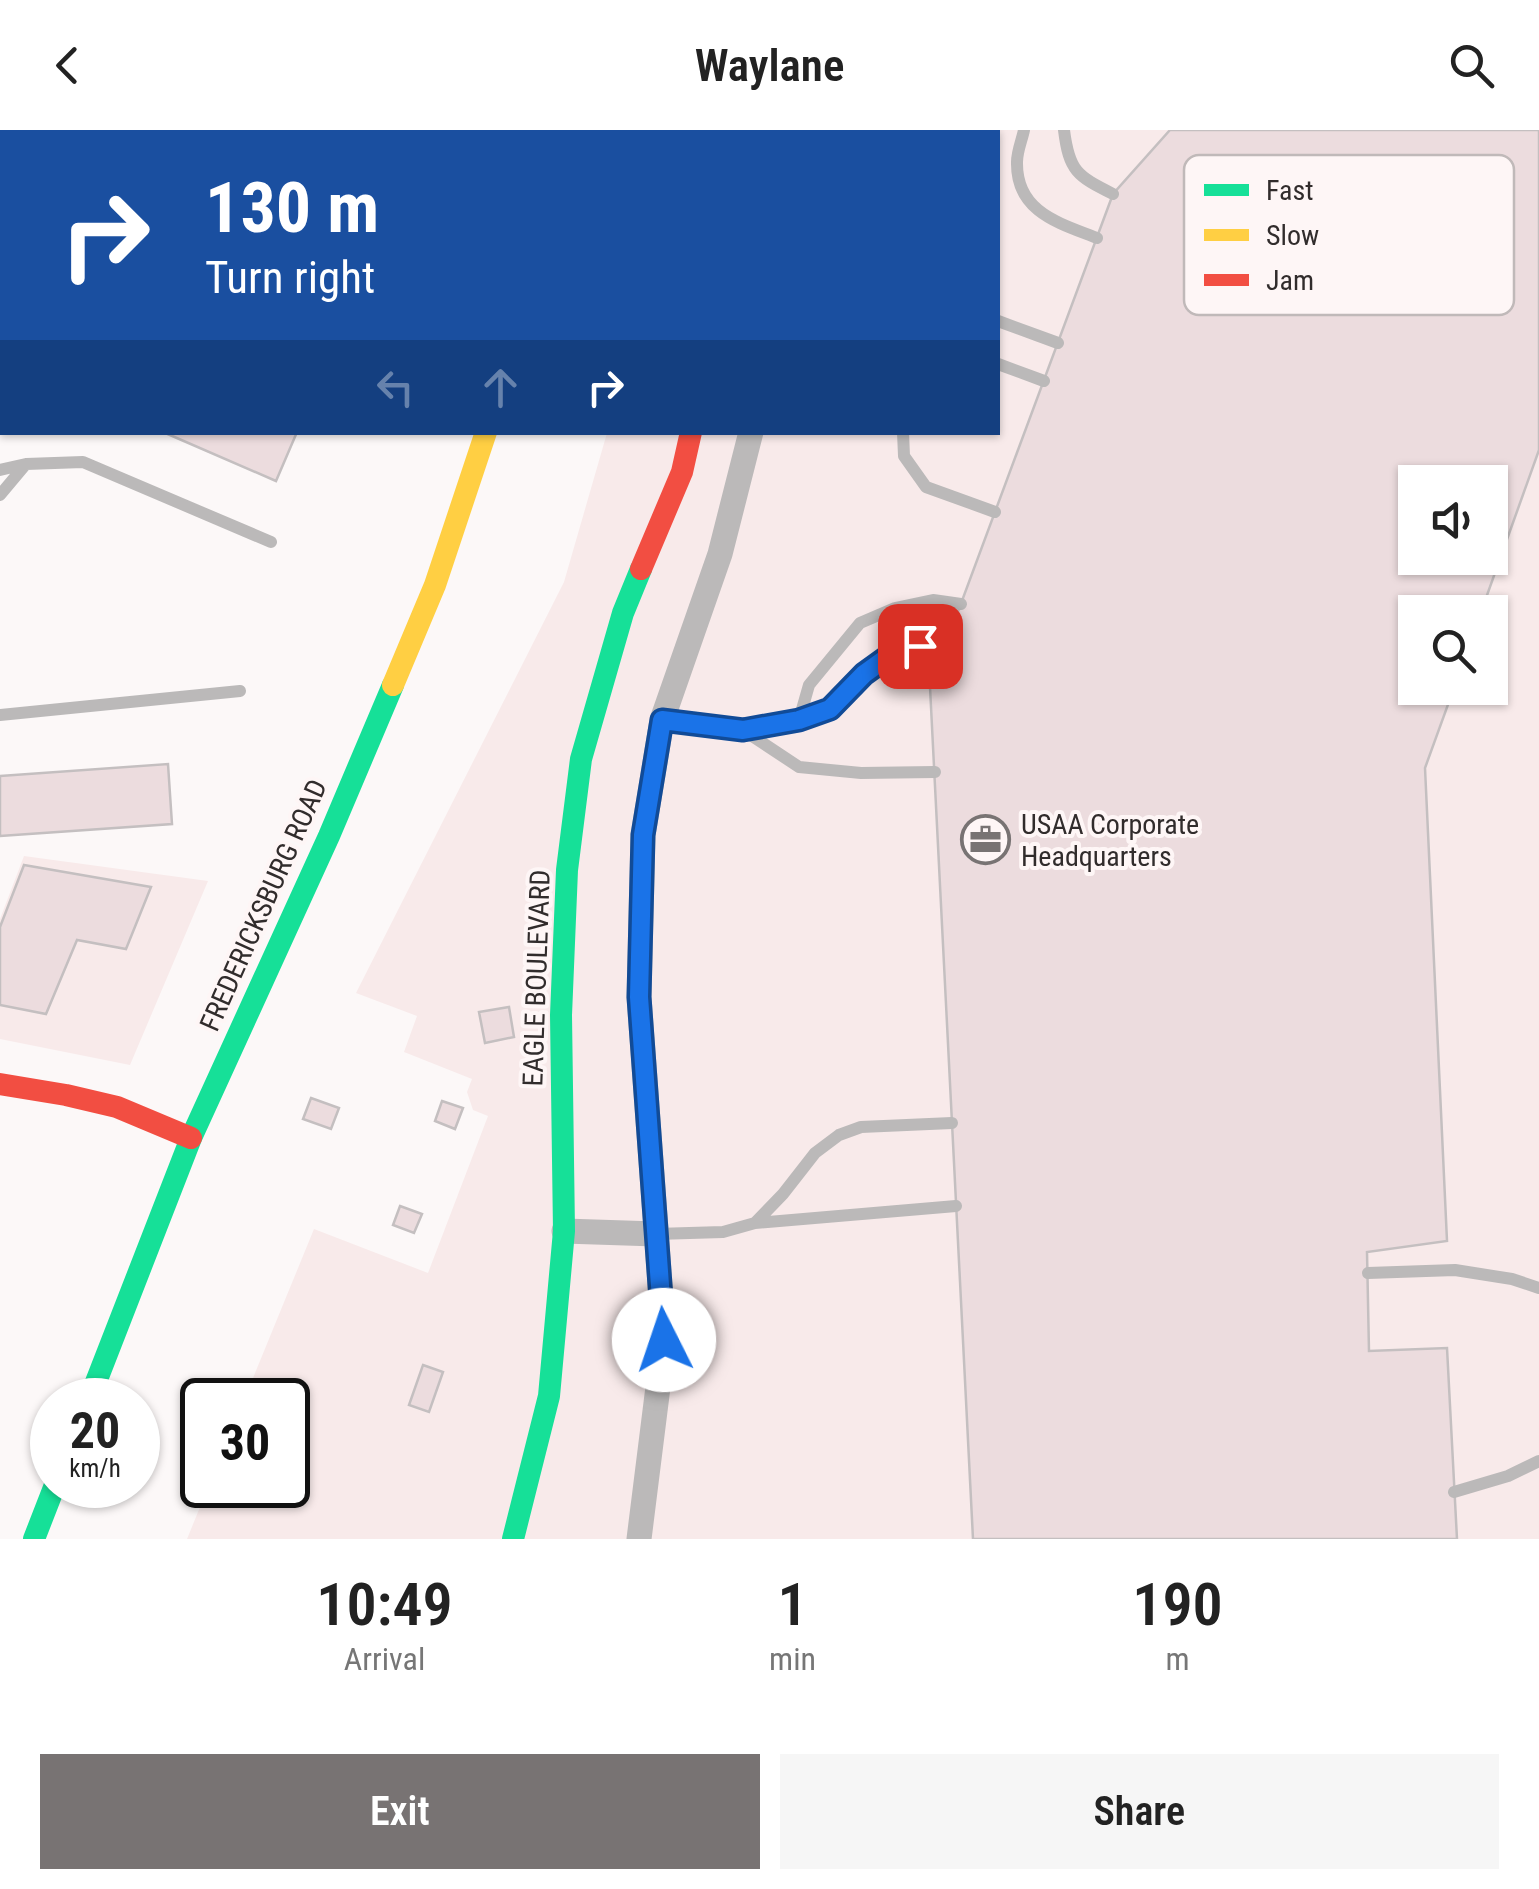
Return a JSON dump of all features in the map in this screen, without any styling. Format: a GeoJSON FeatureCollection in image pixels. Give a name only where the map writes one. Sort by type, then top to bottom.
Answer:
{"type":"FeatureCollection","features":[{"type":"Feature","properties":{"kind":"street","name":"FREDERICKSBURG ROAD"},"geometry":{"type":"LineString","coordinates":[[97,1378],[191,1138],[329,836],[427,604],[485,435]]}},
{"type":"Feature","properties":{"kind":"street","name":"EAGLE BOULEVARD"},"geometry":{"type":"LineString","coordinates":[[514,1539],[548,1396],[564,1231],[561,1015],[568,870],[581,759],[623,613],[682,472],[691,435]]}},
{"type":"Feature","properties":{"kind":"street"},"geometry":{"type":"LineString","coordinates":[[640,1539],[664,1340],[639,997],[643,835],[662,720],[720,554],[750,435]]}},
{"type":"Feature","properties":{"kind":"street"},"geometry":{"type":"LineString","coordinates":[[0,1084],[117,1108],[191,1138]]}},
{"type":"Feature","properties":{"kind":"street"},"geometry":{"type":"LineString","coordinates":[[564,1231],[656,1234]]}},
{"type":"Feature","properties":{"kind":"street"},"geometry":{"type":"LineString","coordinates":[[34,1539],[46,1508]]}},
{"type":"Feature","properties":{"kind":"lane"},"geometry":{"type":"LineString","coordinates":[[1024,130],[1017,162],[1021,188],[1031,206],[1056,222],[1097,238]]}},
{"type":"Feature","properties":{"kind":"lane"},"geometry":{"type":"LineString","coordinates":[[1064,130],[1067,156],[1082,179],[1113,194]]}},
{"type":"Feature","properties":{"kind":"lane"},"geometry":{"type":"LineString","coordinates":[[1000,323],[1058,343]]}},
{"type":"Feature","properties":{"kind":"lane"},"geometry":{"type":"LineString","coordinates":[[1000,365],[1044,381]]}},
{"type":"Feature","properties":{"kind":"lane"},"geometry":{"type":"LineString","coordinates":[[903,435],[904,456],[926,488],[995,512]]}},
{"type":"Feature","properties":{"kind":"lane"},"geometry":{"type":"LineString","coordinates":[[0,470],[26,464],[83,462],[271,542]]}},
{"type":"Feature","properties":{"kind":"lane"},"geometry":{"type":"LineString","coordinates":[[0,495],[26,464]]}},
{"type":"Feature","properties":{"kind":"lane"},"geometry":{"type":"LineString","coordinates":[[799,720],[809,685],[860,623],[895,608],[933,600],[961,604]]}},
{"type":"Feature","properties":{"kind":"lane"},"geometry":{"type":"LineString","coordinates":[[662,720],[743,730],[799,720],[830,709],[864,674],[889,656],[920,646],[945,648]]}},
{"type":"Feature","properties":{"kind":"lane"},"geometry":{"type":"LineString","coordinates":[[0,714],[240,691]]}},
{"type":"Feature","properties":{"kind":"lane"},"geometry":{"type":"LineString","coordinates":[[743,730],[799,767],[861,773],[935,772]]}},
{"type":"Feature","properties":{"kind":"lane"},"geometry":{"type":"LineString","coordinates":[[755,1224],[815,1153],[839,1136],[861,1127],[952,1123]]}},
{"type":"Feature","properties":{"kind":"lane"},"geometry":{"type":"LineString","coordinates":[[656,1234],[723,1232],[755,1224],[956,1206]]}},
{"type":"Feature","properties":{"kind":"lane"},"geometry":{"type":"LineString","coordinates":[[1368,1274],[1456,1270],[1512,1279],[1539,1288]]}},
{"type":"Feature","properties":{"kind":"lane"},"geometry":{"type":"LineString","coordinates":[[1454,1492],[1539,1462]]}},
{"type":"Feature","properties":{"kind":"shaded area","name":"USAA Corporate Headquarters"},"geometry":{"type":"Polygon","coordinates":[[[1000,130],[1539,130],[1539,1539],[187,1539],[200,1508],[310,1508],[310,1378],[253,1378],[314,1229],[428,1273],[488,1116],[473,1110],[467,1092],[472,1079],[404,1052],[417,1016],[356,993],[564,582],[606,435],[1000,435],[1000,130]]]}},
{"type":"Feature","properties":{"kind":"shaded area"},"geometry":{"type":"Polygon","coordinates":[[[24,856],[208,881],[130,1065],[0,1039],[0,919],[24,856]]]}},
{"type":"Feature","properties":{"kind":"building"},"geometry":{"type":"Polygon","coordinates":[[[1170,130],[1539,130],[1539,450],[1508,537],[1508,465],[1398,465],[1398,575],[1494,575],[1487,595],[1398,595],[1398,705],[1448,705],[1425,768],[1447,1241],[1367,1252],[1369,1351],[1447,1348],[1457,1539],[973,1539],[930,687],[1113,194],[1170,130]]]}},
{"type":"Feature","properties":{"kind":"building"},"geometry":{"type":"Polygon","coordinates":[[[170,435],[296,435],[276,481],[170,435]]]}},
{"type":"Feature","properties":{"kind":"building"},"geometry":{"type":"Polygon","coordinates":[[[168,764],[172,824],[0,836],[0,776],[168,764]]]}},
{"type":"Feature","properties":{"kind":"building"},"geometry":{"type":"Polygon","coordinates":[[[24,865],[151,887],[126,949],[77,940],[46,1014],[0,1005],[0,927],[24,865]]]}},
{"type":"Feature","properties":{"kind":"building"},"geometry":{"type":"Polygon","coordinates":[[[509,1007],[514,1037],[485,1043],[479,1012],[509,1007]]]}},
{"type":"Feature","properties":{"kind":"building"},"geometry":{"type":"Polygon","coordinates":[[[311,1098],[339,1108],[331,1129],[303,1119],[311,1098]]]}},
{"type":"Feature","properties":{"kind":"building"},"geometry":{"type":"Polygon","coordinates":[[[442,1101],[463,1108],[455,1129],[435,1121],[442,1101]]]}},
{"type":"Feature","properties":{"kind":"building"},"geometry":{"type":"Polygon","coordinates":[[[400,1206],[422,1214],[414,1233],[393,1225],[400,1206]]]}},
{"type":"Feature","properties":{"kind":"building"},"geometry":{"type":"Polygon","coordinates":[[[423,1365],[443,1372],[429,1412],[409,1405],[423,1365]]]}},
{"type":"Feature","properties":{"kind":"traffic: fast"},"geometry":{"type":"LineString","coordinates":[[513,1539],[549,1396],[564,1231],[561,1015],[567,870],[581,759],[623,613],[641,569]]}},
{"type":"Feature","properties":{"kind":"traffic: fast"},"geometry":{"type":"LineString","coordinates":[[98,1378],[191,1138],[329,836],[393,685]]}},
{"type":"Feature","properties":{"kind":"traffic: fast"},"geometry":{"type":"LineString","coordinates":[[34,1539],[46,1508]]}},
{"type":"Feature","properties":{"kind":"traffic: slow"},"geometry":{"type":"LineString","coordinates":[[393,685],[435,585],[485,435]]}},
{"type":"Feature","properties":{"kind":"traffic: jam"},"geometry":{"type":"LineString","coordinates":[[641,569],[682,472],[690,435]]}},
{"type":"Feature","properties":{"kind":"traffic: jam"},"geometry":{"type":"LineString","coordinates":[[0,1084],[117,1107],[191,1138]]}},
{"type":"Feature","properties":{"kind":"place","name":"USAA Corporate Headquarters"},"geometry":{"type":"Point","coordinates":[986,840]}},
{"type":"Feature","properties":{"kind":"route"},"geometry":{"type":"LineString","coordinates":[[664,1340],[639,997],[643,835],[662,720],[743,730],[799,720],[830,709],[864,674],[889,656],[920,646]]}}]}
